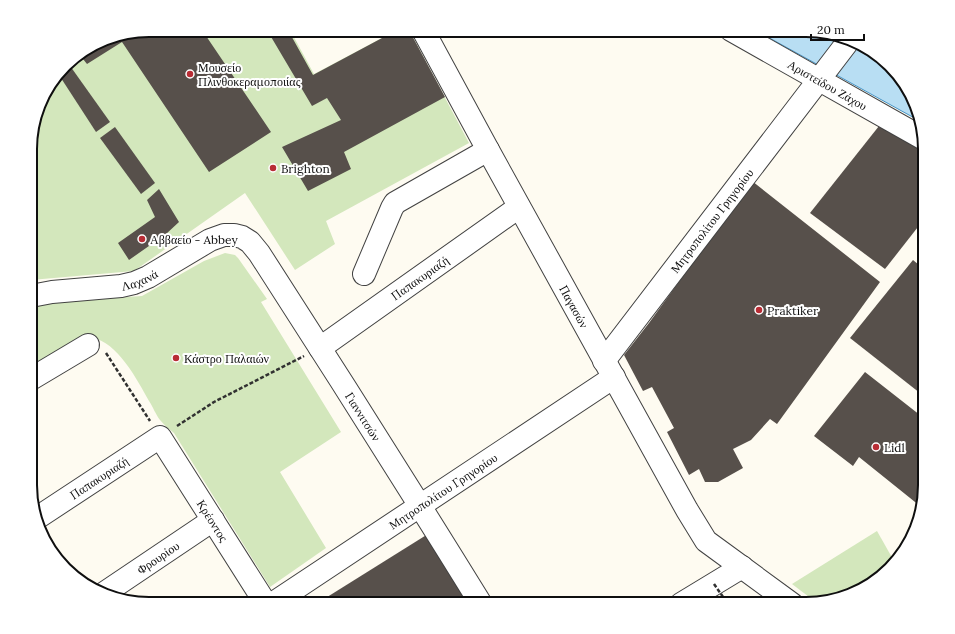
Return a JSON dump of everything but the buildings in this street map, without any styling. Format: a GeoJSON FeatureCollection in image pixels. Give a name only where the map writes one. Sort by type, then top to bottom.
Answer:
{"type":"FeatureCollection","features":[{"type":"Feature","properties":{"kind":"street","name":"Παγασών"},"geometry":{"type":"LineString","coordinates":[[427,37],[519,207],[687,510],[706,541],[783,597]]}},
{"type":"Feature","properties":{"kind":"street","name":"Αριστείδου Ζάχου"},"geometry":{"type":"LineString","coordinates":[[743,37],[917,135]]}},
{"type":"Feature","properties":{"kind":"street","name":"Μητροπολίτου Γρηγορίου"},"geometry":{"type":"LineString","coordinates":[[282,597],[420,505],[609,369],[818,80],[846,45]]}},
{"type":"Feature","properties":{"kind":"street"},"geometry":{"type":"LineString","coordinates":[[364,274],[395,203],[488,150]]}},
{"type":"Feature","properties":{"kind":"street","name":"Παπακυριαζή"},"geometry":{"type":"LineString","coordinates":[[320,348],[519,207]]}},
{"type":"Feature","properties":{"kind":"street","name":"Λαχανά"},"geometry":{"type":"LineString","coordinates":[[37,295],[52,292],[120,286],[134,283],[148,277],[213,239],[227,235],[238,236]]}},
{"type":"Feature","properties":{"kind":"street","name":"Γιαννιτσών"},"geometry":{"type":"LineString","coordinates":[[238,236],[250,242],[255,248],[420,505],[477,597]]}},
{"type":"Feature","properties":{"kind":"street"},"geometry":{"type":"LineString","coordinates":[[37,375],[88,345]]}},
{"type":"Feature","properties":{"kind":"street","name":"Παπακυριαζή"},"geometry":{"type":"LineString","coordinates":[[41,515],[160,437]]}},
{"type":"Feature","properties":{"kind":"street","name":"Κρέοντος"},"geometry":{"type":"LineString","coordinates":[[160,437],[262,597]]}},
{"type":"Feature","properties":{"kind":"street","name":"Φρουρίου"},"geometry":{"type":"LineString","coordinates":[[110,590],[213,520]]}},
{"type":"Feature","properties":{"kind":"street"},"geometry":{"type":"LineString","coordinates":[[693,597],[742,567]]}},
{"type":"Feature","properties":{"kind":"path"},"geometry":{"type":"LineString","coordinates":[[88,345],[98,347],[106,354],[140,406]]}},
{"type":"Feature","properties":{"kind":"path"},"geometry":{"type":"LineString","coordinates":[[160,437],[214,402],[320,348]]}},
{"type":"Feature","properties":{"kind":"path"},"geometry":{"type":"LineString","coordinates":[[714,584],[723,597]]}},
{"type":"Feature","properties":{"kind":"green space"},"geometry":{"type":"Polygon","coordinates":[[[294,37],[314,74],[384,37],[413,37],[469,143],[326,221],[335,244],[295,270],[245,193],[134,271],[37,279],[37,149],[39,127],[43,113],[52,93],[60,81],[75,65],[93,52],[106,46],[134,38],[294,37]]]}},
{"type":"Feature","properties":{"kind":"green space"},"geometry":{"type":"Polygon","coordinates":[[[225,253],[235,255],[238,258],[267,299],[261,302],[341,432],[280,472],[326,548],[270,587],[174,433],[157,416],[133,373],[110,346],[92,338],[37,367],[37,304],[142,296],[204,261],[225,253]]]}},
{"type":"Feature","properties":{"kind":"green space"},"geometry":{"type":"Polygon","coordinates":[[[877,531],[892,557],[880,569],[862,582],[842,591],[828,595],[809,597],[792,584],[877,531]]]}},
{"type":"Feature","properties":{"kind":"water"},"geometry":{"type":"Polygon","coordinates":[[[768,37],[821,38],[835,41],[856,49],[874,60],[895,81],[903,93],[913,117],[768,37]]]}},
{"type":"Feature","properties":{"kind":"place","name":"Μουσείο Πλινθοκεραμοποιίας"},"geometry":{"type":"Point","coordinates":[190,74]}},
{"type":"Feature","properties":{"kind":"place","name":"Brighton"},"geometry":{"type":"Point","coordinates":[273,168]}},
{"type":"Feature","properties":{"kind":"place","name":"Αββαείο - Abbey"},"geometry":{"type":"Point","coordinates":[142,239]}},
{"type":"Feature","properties":{"kind":"place","name":"Praktiker"},"geometry":{"type":"Point","coordinates":[759,310]}},
{"type":"Feature","properties":{"kind":"place","name":"Κάστρο Παλαιών"},"geometry":{"type":"Point","coordinates":[176,358]}},
{"type":"Feature","properties":{"kind":"place","name":"Lidl"},"geometry":{"type":"Point","coordinates":[876,447]}}]}
